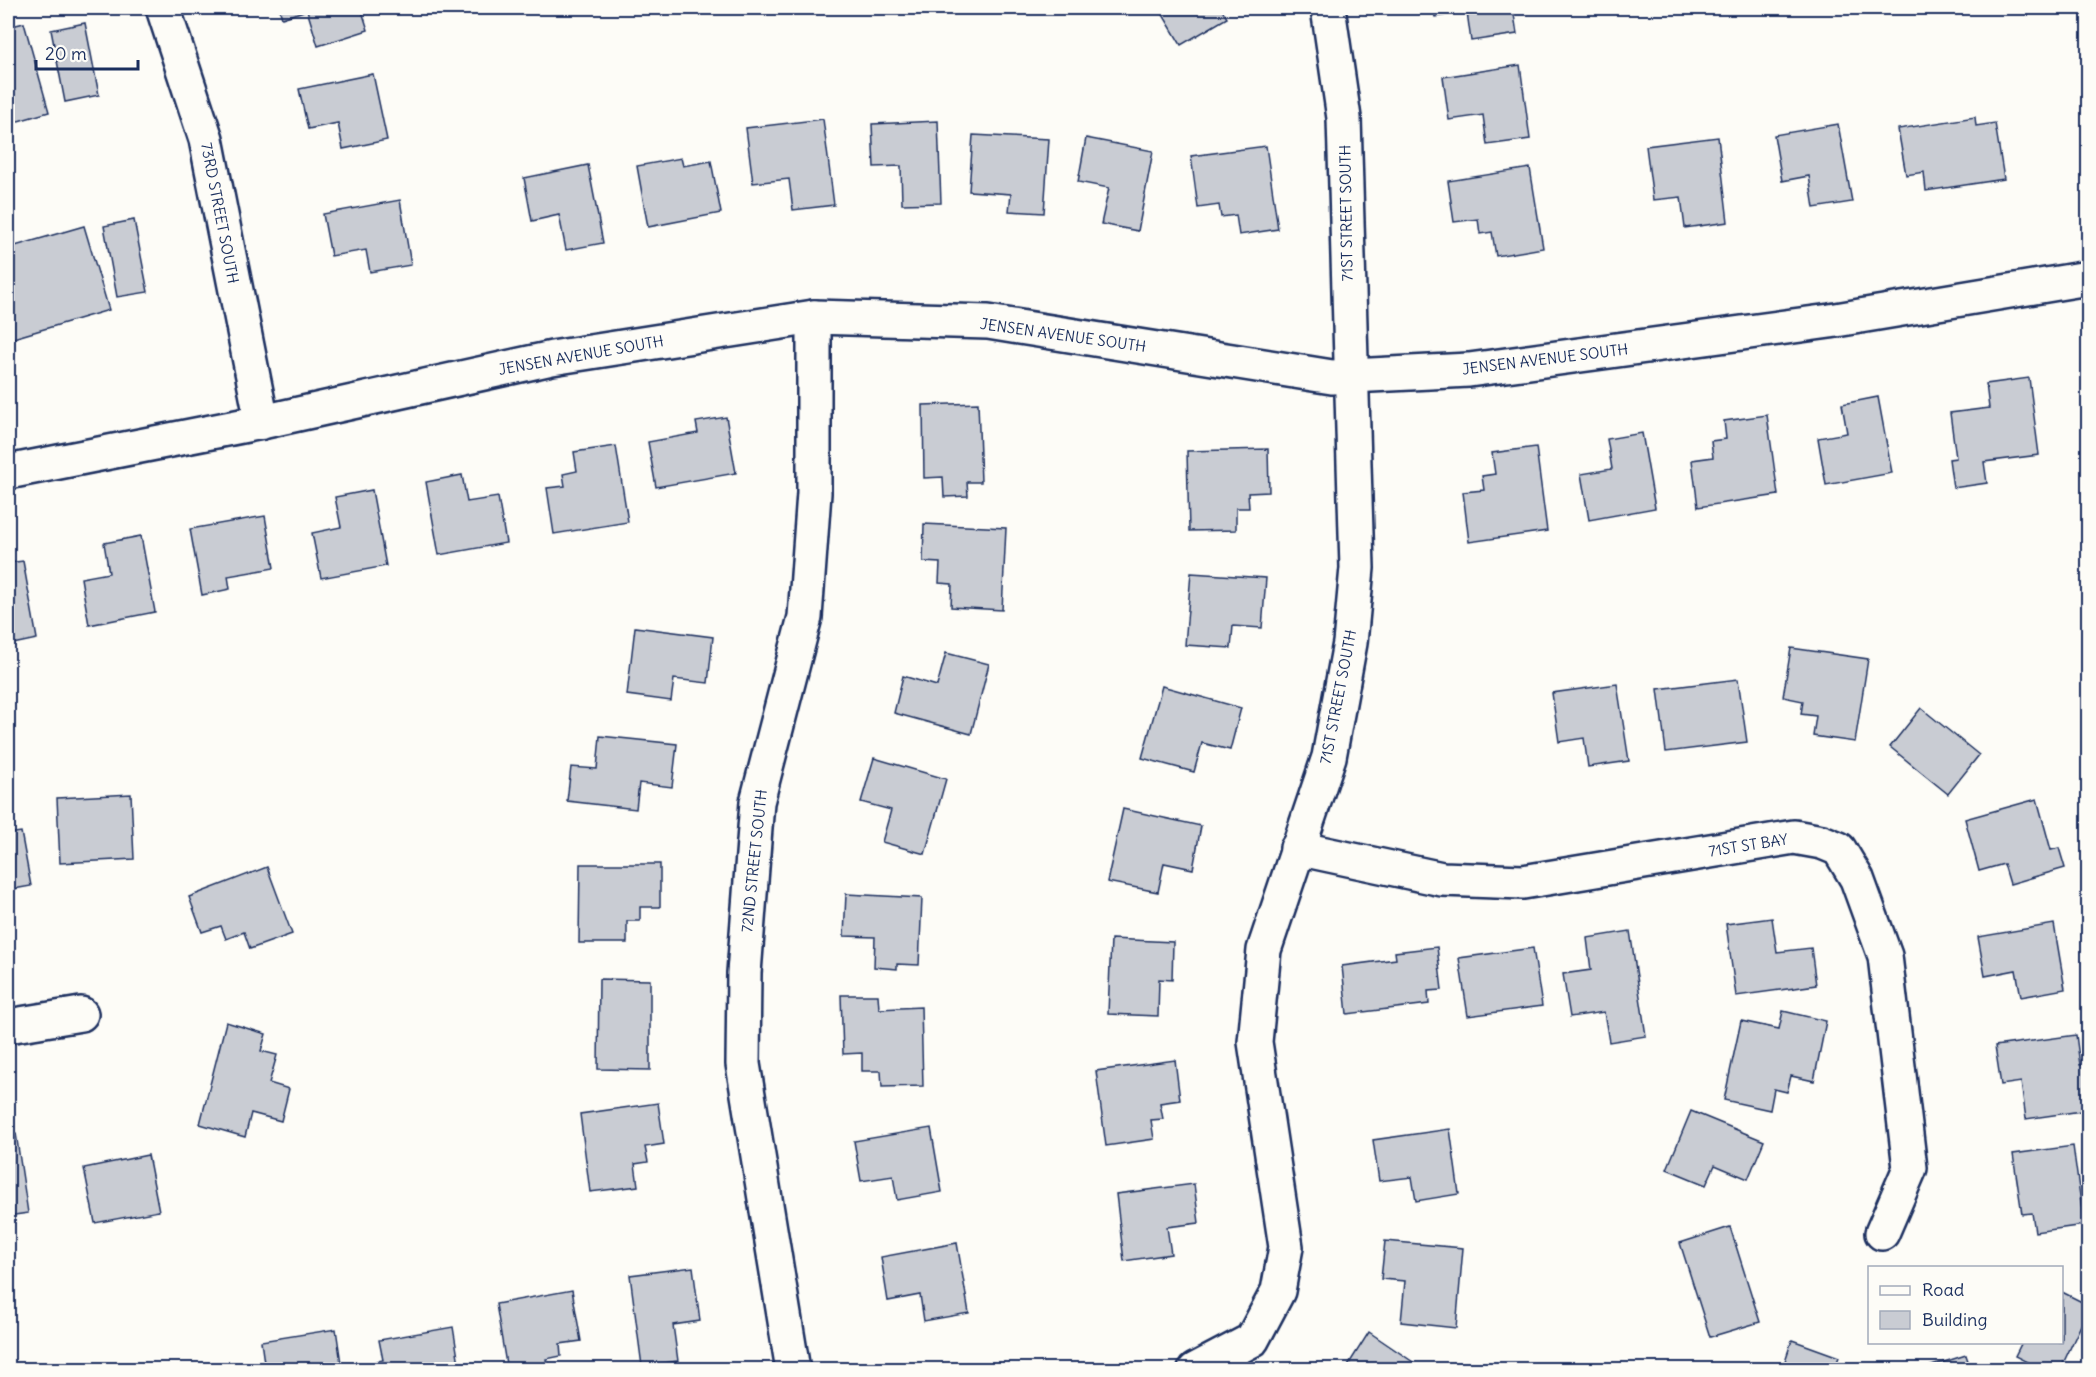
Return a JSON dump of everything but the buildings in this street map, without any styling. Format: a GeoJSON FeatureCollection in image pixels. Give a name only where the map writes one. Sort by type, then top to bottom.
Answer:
{"type":"FeatureCollection","features":[{"type":"Feature","properties":{"kind":"street","name":"73RD STREET SOUTH"},"geometry":{"type":"LineString","coordinates":[[163,8],[206,139],[262,422]]}},
{"type":"Feature","properties":{"kind":"street","name":"71ST STREET SOUTH"},"geometry":{"type":"LineString","coordinates":[[1195,1370],[1252,1340],[1278,1291],[1286,1246],[1255,1042],[1264,950],[1329,757],[1350,643],[1357,568],[1349,376],[1344,118],[1328,8]]}},
{"type":"Feature","properties":{"kind":"street","name":"JENSEN AVENUE SOUTH"},"geometry":{"type":"LineString","coordinates":[[8,472],[262,422],[552,358],[814,317],[988,322],[1332,376],[1349,376],[1469,370],[1830,321],[2088,278]]}},
{"type":"Feature","properties":{"kind":"street","name":"72ND STREET SOUTH"},"geometry":{"type":"LineString","coordinates":[[793,1370],[742,1064],[744,973],[757,802],[805,617],[814,493],[814,317]]}},
{"type":"Feature","properties":{"kind":"street","name":"71ST ST BAY"},"geometry":{"type":"LineString","coordinates":[[1297,848],[1442,879],[1523,882],[1794,837],[1822,842],[1839,849],[1857,879],[1885,956],[1910,1168],[1882,1233]]}},
{"type":"Feature","properties":{"kind":"street"},"geometry":{"type":"LineString","coordinates":[[8,1026],[81,1014]]}}]}
